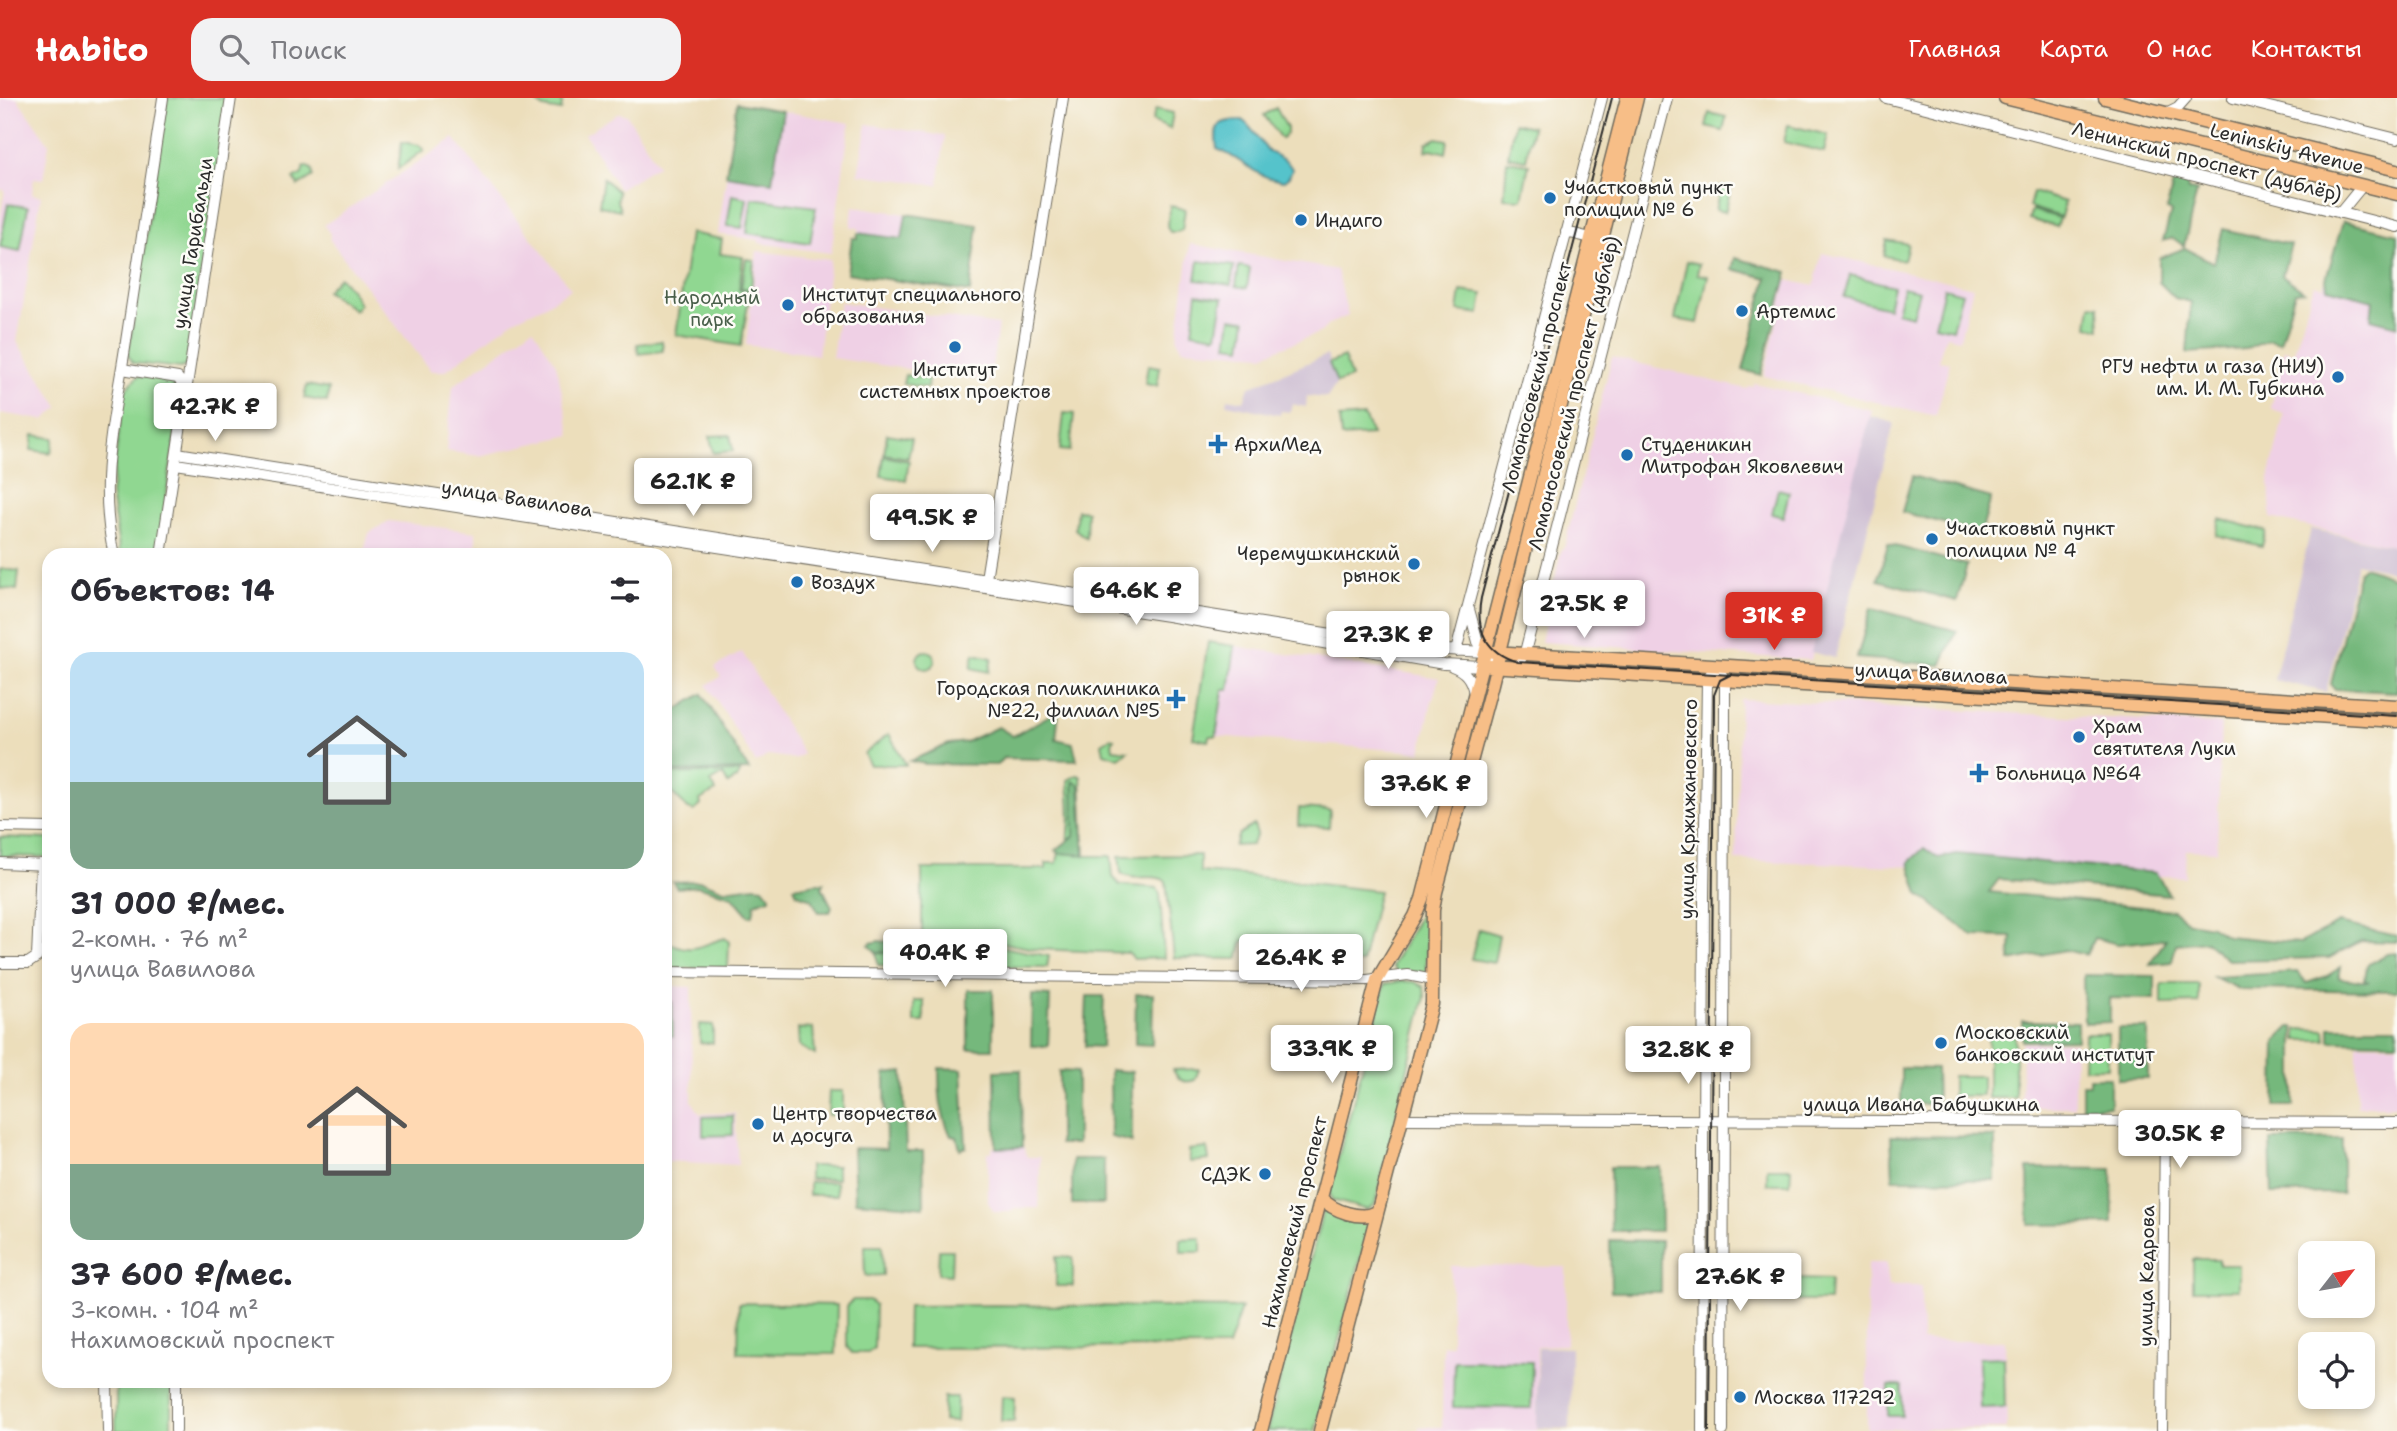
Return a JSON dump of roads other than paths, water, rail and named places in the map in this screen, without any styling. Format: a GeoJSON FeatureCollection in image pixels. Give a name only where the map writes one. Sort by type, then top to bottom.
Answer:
{"type":"FeatureCollection","features":[{"type":"Feature","properties":{"kind":"main road","name":"Ломоносовский проспект"},"geometry":{"type":"LineString","coordinates":[[1487,655],[1627,98]]}},
{"type":"Feature","properties":{"kind":"main road","name":"Ломоносовский проспект"},"geometry":{"type":"LineString","coordinates":[[1487,655],[1637,98]]}},
{"type":"Feature","properties":{"kind":"main road","name":"Leninskiy Avenue"},"geometry":{"type":"LineString","coordinates":[[2005,98],[2397,194]]}},
{"type":"Feature","properties":{"kind":"main road","name":"Leninskiy Avenue"},"geometry":{"type":"LineString","coordinates":[[2105,98],[2397,170]]}},
{"type":"Feature","properties":{"kind":"main road","name":"улица Вавилова"},"geometry":{"type":"LineString","coordinates":[[1487,655],[1525,652],[2397,706]]}},
{"type":"Feature","properties":{"kind":"main road","name":"улица Вавилова"},"geometry":{"type":"LineString","coordinates":[[1487,655],[1496,666],[2397,721]]}},
{"type":"Feature","properties":{"kind":"main road","name":"Нахимовский проспект"},"geometry":{"type":"LineString","coordinates":[[1261,1431],[1377,979],[1415,916],[1422,899],[1474,693],[1487,655]]}},
{"type":"Feature","properties":{"kind":"main road"},"geometry":{"type":"LineString","coordinates":[[1320,1431],[1432,1004],[1433,910],[1436,892],[1496,666]]}},
{"type":"Feature","properties":{"kind":"main road"},"geometry":{"type":"LineString","coordinates":[[1321,1198],[1334,1208],[1348,1213],[1365,1216],[1377,1212]]}},
{"type":"Feature","properties":{"kind":"street"},"geometry":{"type":"LineString","coordinates":[[112,548],[105,488],[163,98]]}},
{"type":"Feature","properties":{"kind":"street","name":"улица Гарибальди"},"geometry":{"type":"LineString","coordinates":[[162,548],[231,98]]}},
{"type":"Feature","properties":{"kind":"street"},"geometry":{"type":"LineString","coordinates":[[985,584],[1063,98]]}},
{"type":"Feature","properties":{"kind":"street"},"geometry":{"type":"LineString","coordinates":[[1456,651],[1602,98]]}},
{"type":"Feature","properties":{"kind":"street","name":"Ломоносовский проспект (дублёр)"},"geometry":{"type":"LineString","coordinates":[[1492,684],[1525,652],[1667,98]]}},
{"type":"Feature","properties":{"kind":"street","name":"Ленинский проспект (дублёр)"},"geometry":{"type":"LineString","coordinates":[[1886,98],[2397,227]]}},
{"type":"Feature","properties":{"kind":"street"},"geometry":{"type":"LineString","coordinates":[[2165,113],[2178,107],[2186,98]]}},
{"type":"Feature","properties":{"kind":"street"},"geometry":{"type":"LineString","coordinates":[[2233,98],[2397,139]]}},
{"type":"Feature","properties":{"kind":"street"},"geometry":{"type":"LineString","coordinates":[[2340,213],[2362,186]]}},
{"type":"Feature","properties":{"kind":"street"},"geometry":{"type":"LineString","coordinates":[[1566,232],[1591,238]]}},
{"type":"Feature","properties":{"kind":"street"},"geometry":{"type":"LineString","coordinates":[[122,369],[178,377],[187,393]]}},
{"type":"Feature","properties":{"kind":"street","name":"улица Вавилова"},"geometry":{"type":"LineString","coordinates":[[176,458],[985,584],[1487,655]]}},
{"type":"Feature","properties":{"kind":"street","name":"улица Вавилова"},"geometry":{"type":"LineString","coordinates":[[985,584],[1444,664],[1487,655]]}},
{"type":"Feature","properties":{"kind":"street"},"geometry":{"type":"LineString","coordinates":[[1469,608],[1474,629],[1487,655]]}},
{"type":"Feature","properties":{"kind":"street"},"geometry":{"type":"LineString","coordinates":[[1414,646],[1420,649],[1421,655],[1414,659]]}},
{"type":"Feature","properties":{"kind":"street"},"geometry":{"type":"LineString","coordinates":[[1444,664],[1466,673],[1474,693]]}},
{"type":"Feature","properties":{"kind":"street","name":"улица Кржижановского"},"geometry":{"type":"LineString","coordinates":[[1702,1431],[1703,898],[1707,680],[1717,665],[1725,681],[1726,1120],[1723,1431]]}},
{"type":"Feature","properties":{"kind":"street"},"geometry":{"type":"LineString","coordinates":[[0,827],[42,828]]}},
{"type":"Feature","properties":{"kind":"street"},"geometry":{"type":"LineString","coordinates":[[0,863],[42,864]]}},
{"type":"Feature","properties":{"kind":"street"},"geometry":{"type":"LineString","coordinates":[[0,963],[28,963],[37,957],[42,899]]}},
{"type":"Feature","properties":{"kind":"street"},"geometry":{"type":"LineString","coordinates":[[672,972],[1377,979],[1408,975],[1433,980]]}},
{"type":"Feature","properties":{"kind":"street","name":"улица Ивана Бабушкина"},"geometry":{"type":"LineString","coordinates":[[1402,1118],[2397,1123]]}},
{"type":"Feature","properties":{"kind":"street","name":"улица Кедрова"},"geometry":{"type":"LineString","coordinates":[[2162,1431],[2165,1122]]}},
{"type":"Feature","properties":{"kind":"street"},"geometry":{"type":"LineString","coordinates":[[107,1388],[108,1431]]}},
{"type":"Feature","properties":{"kind":"street"},"geometry":{"type":"LineString","coordinates":[[176,1388],[176,1431]]}},
{"type":"Feature","properties":{"kind":"water"},"geometry":{"type":"Polygon","coordinates":[[[1242,120],[1272,154],[1290,165],[1292,169],[1289,177],[1284,181],[1264,176],[1217,149],[1216,134],[1219,126],[1227,121],[1242,120]]]}},
{"type":"Feature","properties":{"kind":"tram line"},"geometry":{"type":"LineString","coordinates":[[1612,98],[1481,598],[1482,630],[1485,638],[1498,653],[1518,662],[2397,716]]}},
{"type":"Feature","properties":{"kind":"tram line"},"geometry":{"type":"LineString","coordinates":[[1709,1431],[1714,695],[1720,680],[1732,674]]}},
{"type":"Feature","properties":{"kind":"place","name":"Участковый пункт полиции № 6"},"geometry":{"type":"Point","coordinates":[1550,198]}},
{"type":"Feature","properties":{"kind":"place","name":"Индиго"},"geometry":{"type":"Point","coordinates":[1301,220]}},
{"type":"Feature","properties":{"kind":"place","name":"Институт специального образования"},"geometry":{"type":"Point","coordinates":[788,305]}},
{"type":"Feature","properties":{"kind":"place","name":"Артемис"},"geometry":{"type":"Point","coordinates":[1742,311]}},
{"type":"Feature","properties":{"kind":"place","name":"Институт системных проектов"},"geometry":{"type":"Point","coordinates":[955,347]}},
{"type":"Feature","properties":{"kind":"place","name":"РГУ нефти и газа (НИУ) им. И. М. Губкина"},"geometry":{"type":"Point","coordinates":[2338,377]}},
{"type":"Feature","properties":{"kind":"place","name":"АрхиМед"},"geometry":{"type":"Point","coordinates":[1218,444]}},
{"type":"Feature","properties":{"kind":"place","name":"Студеникин Митрофан Яковлевич"},"geometry":{"type":"Point","coordinates":[1627,455]}},
{"type":"Feature","properties":{"kind":"place","name":"Участковый пункт полиции № 4"},"geometry":{"type":"Point","coordinates":[1932,539]}},
{"type":"Feature","properties":{"kind":"place","name":"Черемушкинский рынок"},"geometry":{"type":"Point","coordinates":[1414,564]}},
{"type":"Feature","properties":{"kind":"place","name":"Воздух"},"geometry":{"type":"Point","coordinates":[797,582]}},
{"type":"Feature","properties":{"kind":"place","name":"Городская поликлиника №22, филиал №5"},"geometry":{"type":"Point","coordinates":[1176,699]}},
{"type":"Feature","properties":{"kind":"place","name":"Храм святителя Луки"},"geometry":{"type":"Point","coordinates":[2079,737]}},
{"type":"Feature","properties":{"kind":"place","name":"Больница №64"},"geometry":{"type":"Point","coordinates":[1979,773]}},
{"type":"Feature","properties":{"kind":"place","name":"Московский банковский институт"},"geometry":{"type":"Point","coordinates":[1941,1043]}},
{"type":"Feature","properties":{"kind":"place","name":"Центр творчества и досуга"},"geometry":{"type":"Point","coordinates":[758,1124]}},
{"type":"Feature","properties":{"kind":"place","name":"СДЭК"},"geometry":{"type":"Point","coordinates":[1265,1174]}},
{"type":"Feature","properties":{"kind":"place","name":"Москва 117292"},"geometry":{"type":"Point","coordinates":[1740,1397]}},
{"type":"Feature","properties":{"kind":"park label","name":"Народный парк"},"geometry":{"type":"Point","coordinates":[712,308]}}]}
